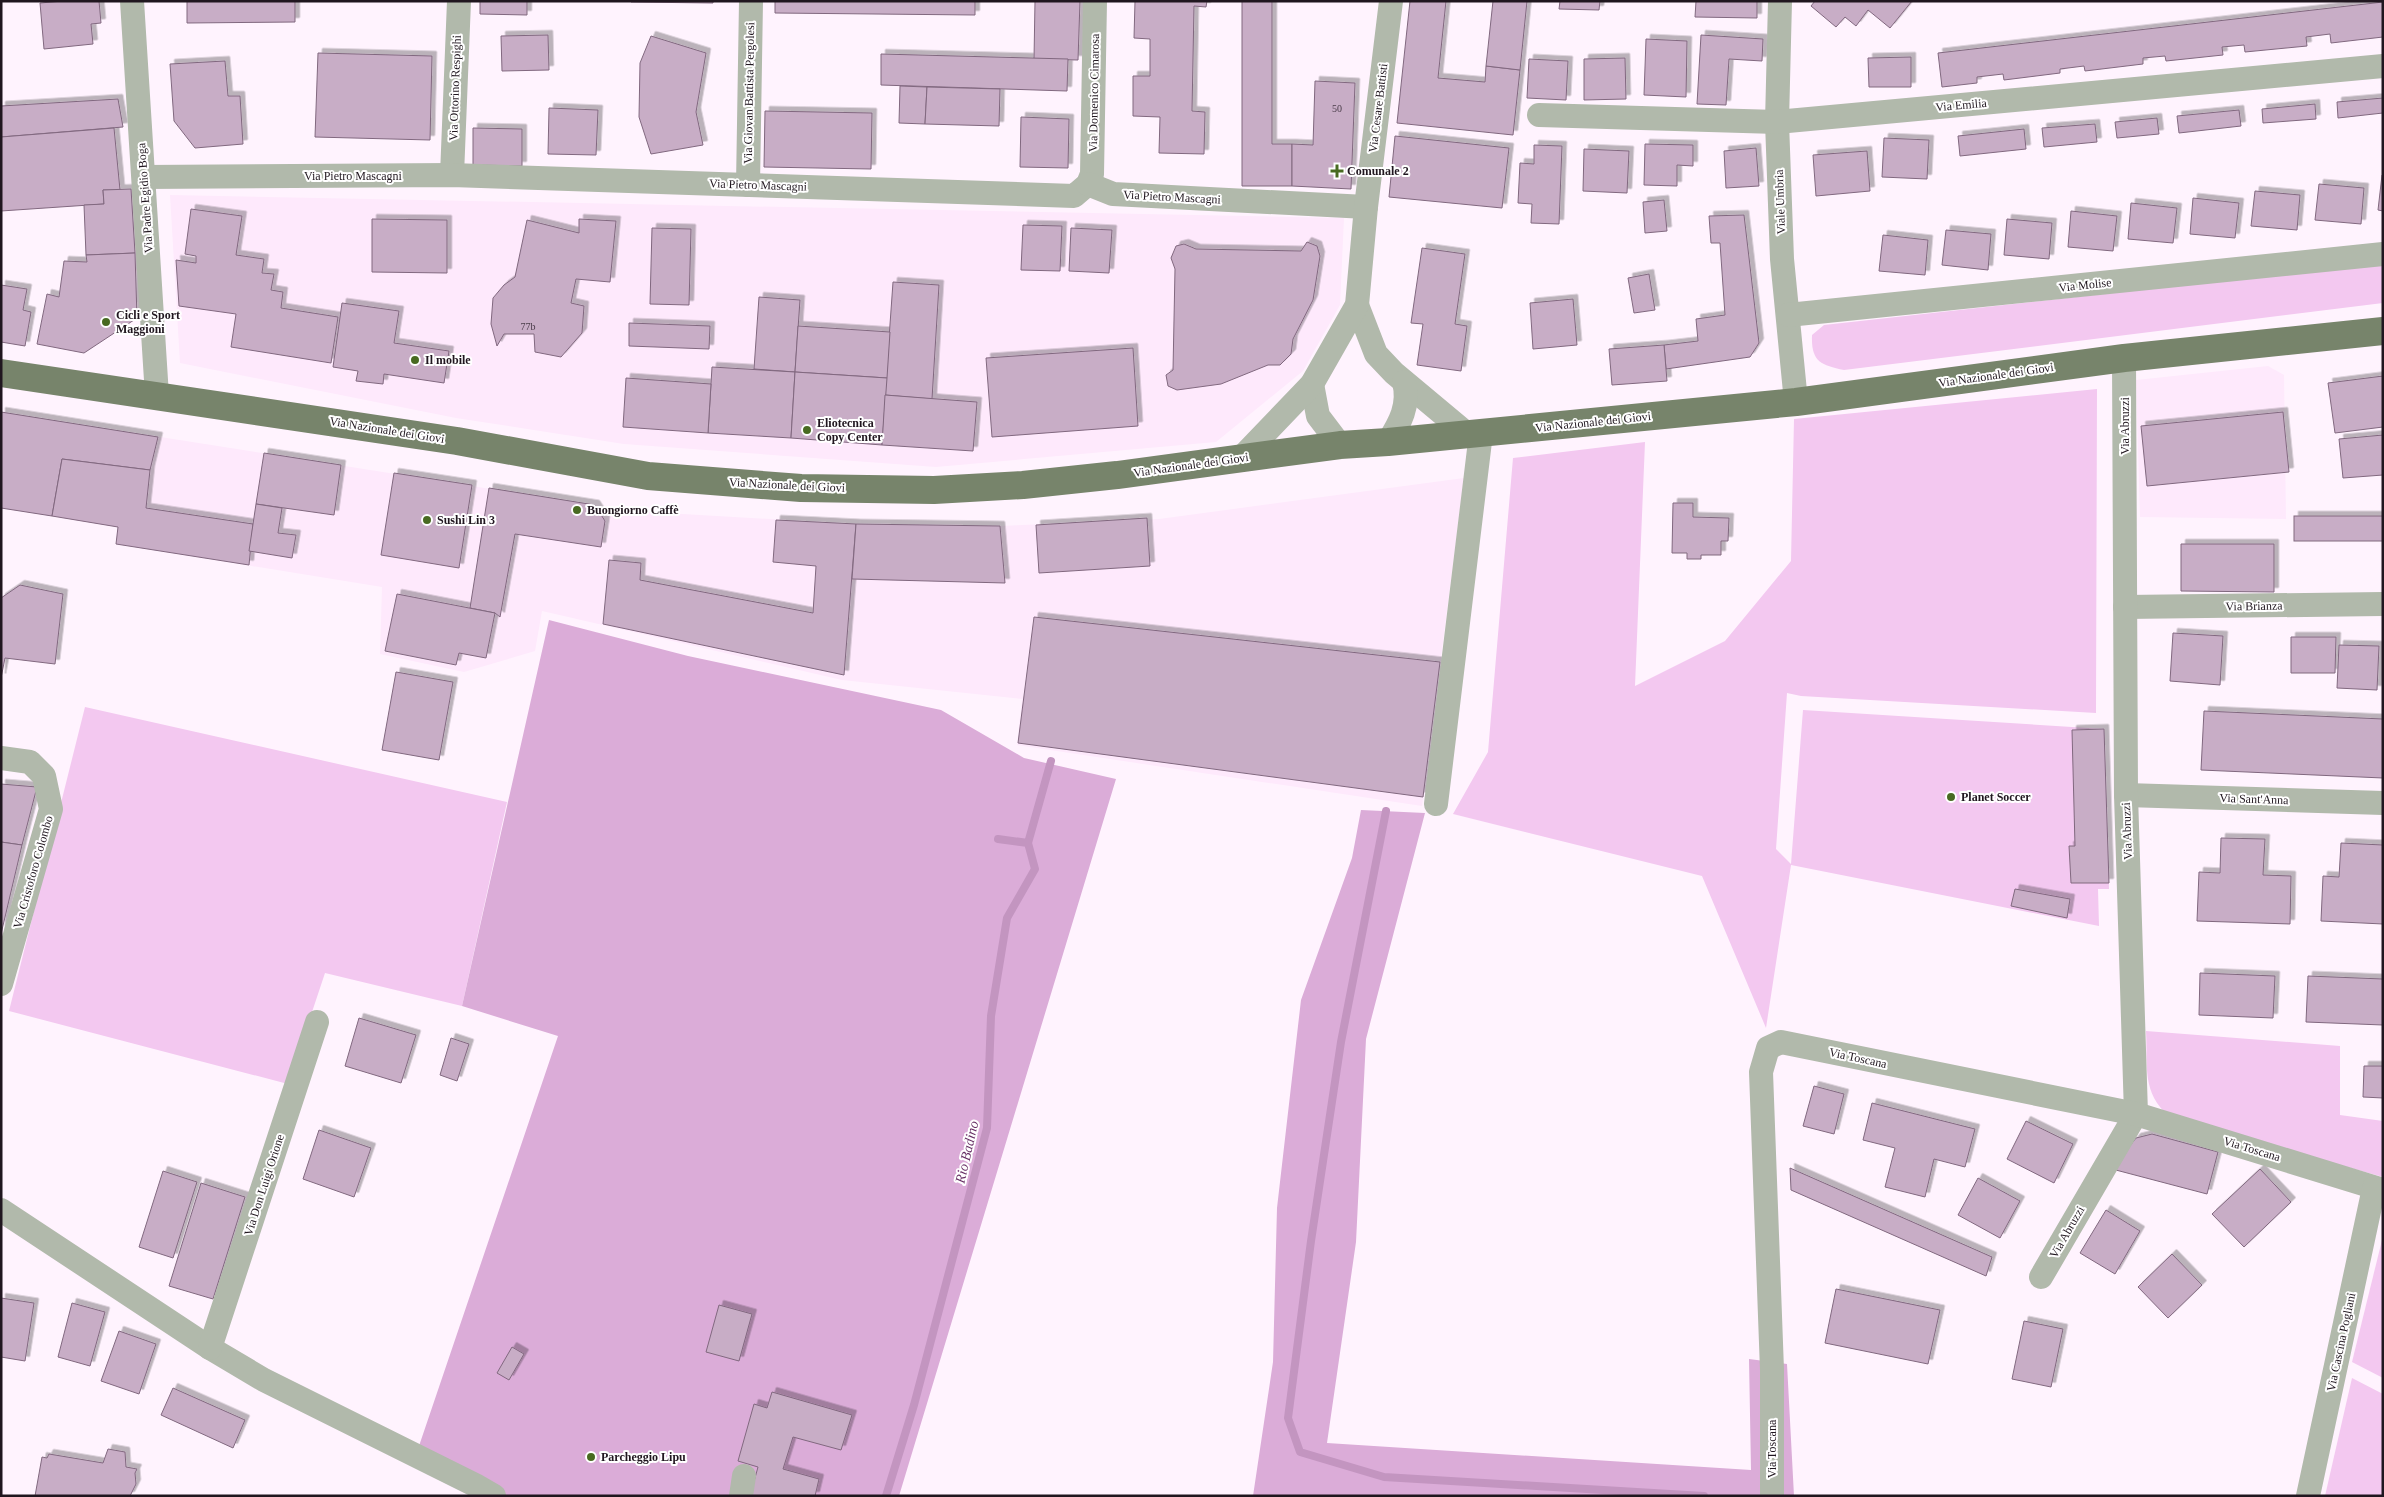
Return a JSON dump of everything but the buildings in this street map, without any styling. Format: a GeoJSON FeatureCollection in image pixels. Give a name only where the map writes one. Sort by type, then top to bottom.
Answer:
{"type":"FeatureCollection","features":[{"type":"Feature","properties":{"kind":"main road","name":"Via Nazionale dei Giovi"},"geometry":{"type":"LineString","coordinates":[[1,373],[457,441],[648,476],[801,488],[934,490],[1023,485],[1117,475],[1340,445],[1474,434],[1796,402],[2124,358],[2383,331]]}},
{"type":"Feature","properties":{"kind":"street","name":"Via Padre Egidio Boga"},"geometry":{"type":"LineString","coordinates":[[132,1],[157,396]]}},
{"type":"Feature","properties":{"kind":"street","name":"Via Ottorino Respighi"},"geometry":{"type":"LineString","coordinates":[[452,176],[459,1]]}},
{"type":"Feature","properties":{"kind":"street","name":"Via Giovan Battista Pergolesi"},"geometry":{"type":"LineString","coordinates":[[748,185],[751,1]]}},
{"type":"Feature","properties":{"kind":"street","name":"Via Domenico Cimarosa"},"geometry":{"type":"LineString","coordinates":[[1088,184],[1092,174],[1095,1]]}},
{"type":"Feature","properties":{"kind":"street","name":"Via Cesare Battisti"},"geometry":{"type":"LineString","coordinates":[[1242,457],[1312,384],[1357,305],[1366,207],[1391,1]]}},
{"type":"Feature","properties":{"kind":"street","name":"Viale Umbria"},"geometry":{"type":"LineString","coordinates":[[1780,1],[1777,122],[1782,259],[1796,402]]}},
{"type":"Feature","properties":{"kind":"street","name":"Via Emilia"},"geometry":{"type":"LineString","coordinates":[[1539,115],[1777,122],[2383,66]]}},
{"type":"Feature","properties":{"kind":"street","name":"Via Pietro Mascagni"},"geometry":{"type":"LineString","coordinates":[[144,176],[452,176],[1074,196],[1088,184],[1113,194],[1366,207]]}},
{"type":"Feature","properties":{"kind":"street","name":"Via Molise"},"geometry":{"type":"LineString","coordinates":[[1788,315],[2383,254]]}},
{"type":"Feature","properties":{"kind":"street","name":"Via Cesare Battisti"},"geometry":{"type":"LineString","coordinates":[[1357,305],[1376,354],[1404,382],[1474,434]]}},
{"type":"Feature","properties":{"kind":"street","name":"Via Abruzzi"},"geometry":{"type":"LineString","coordinates":[[2041,1277],[2136,1114],[2126,795],[2124,358]]}},
{"type":"Feature","properties":{"kind":"street"},"geometry":{"type":"LineString","coordinates":[[1388,442],[1399,425],[1404,411],[1406,400],[1404,382]]}},
{"type":"Feature","properties":{"kind":"street"},"geometry":{"type":"LineString","coordinates":[[1312,384],[1318,416],[1340,445]]}},
{"type":"Feature","properties":{"kind":"street"},"geometry":{"type":"LineString","coordinates":[[1436,804],[1474,434]]}},
{"type":"Feature","properties":{"kind":"street","name":"Via Brianza"},"geometry":{"type":"LineString","coordinates":[[2125,607],[2383,604]]}},
{"type":"Feature","properties":{"kind":"street","name":"Via Cristoforo Colombo"},"geometry":{"type":"LineString","coordinates":[[1,758],[30,762],[44,776],[51,809],[1,984]]}},
{"type":"Feature","properties":{"kind":"street","name":"Via Sant'Anna"},"geometry":{"type":"LineString","coordinates":[[2126,795],[2383,803]]}},
{"type":"Feature","properties":{"kind":"street","name":"Via Don Luigi Orione"},"geometry":{"type":"LineString","coordinates":[[210,1348],[317,1022]]}},
{"type":"Feature","properties":{"kind":"street","name":"Via Toscana"},"geometry":{"type":"LineString","coordinates":[[1772,1496],[1772,1370],[1761,1072],[1768,1048],[1781,1042],[2136,1114],[2378,1189]]}},
{"type":"Feature","properties":{"kind":"street","name":"Via Cascina Pogliani"},"geometry":{"type":"LineString","coordinates":[[2308,1496],[2378,1189]]}},
{"type":"Feature","properties":{"kind":"street"},"geometry":{"type":"LineString","coordinates":[[1,1210],[210,1348],[264,1380],[494,1496]]}},
{"type":"Feature","properties":{"kind":"shaded area"},"geometry":{"type":"Polygon","coordinates":[[[170,195],[1344,218],[1340,305],[1303,371],[1216,442],[936,467],[624,444],[456,418],[180,363],[170,195]]]}},
{"type":"Feature","properties":{"kind":"shaded area"},"geometry":{"type":"Polygon","coordinates":[[[2383,263],[2383,303],[1844,370],[1823,364],[1813,351],[1812,335],[1824,325],[2383,263]]]}},
{"type":"Feature","properties":{"kind":"shaded area"},"geometry":{"type":"Polygon","coordinates":[[[2268,366],[2284,375],[2286,519],[2140,517],[2136,380],[2268,366]]]}},
{"type":"Feature","properties":{"kind":"shaded area"},"geometry":{"type":"Polygon","coordinates":[[[2097,389],[2096,713],[1801,696],[1787,693],[1776,849],[1791,864],[1803,710],[2104,729],[2109,889],[2098,889],[2099,926],[1791,865],[1766,1028],[1702,876],[1453,814],[1488,752],[1513,458],[1645,442],[1635,686],[1725,641],[1791,561],[1794,419],[2097,389]]]}},
{"type":"Feature","properties":{"kind":"shaded area"},"geometry":{"type":"Polygon","coordinates":[[[1,412],[631,511],[856,524],[1000,526],[1159,519],[1464,478],[1422,806],[1017,745],[1022,699],[842,680],[542,611],[535,651],[464,672],[380,654],[382,587],[116,544],[117,527],[1,508],[1,412]]]}},
{"type":"Feature","properties":{"kind":"shaded area"},"geometry":{"type":"Polygon","coordinates":[[[549,620],[688,656],[941,710],[1024,758],[1116,779],[899,1496],[499,1496],[419,1446],[558,1036],[462,1006],[549,620]]]}},
{"type":"Feature","properties":{"kind":"shaded area"},"geometry":{"type":"Polygon","coordinates":[[[85,707],[507,802],[462,1006],[325,973],[288,1084],[9,1011],[85,707]]]}},
{"type":"Feature","properties":{"kind":"shaded area"},"geometry":{"type":"Polygon","coordinates":[[[1361,810],[1425,813],[1366,1039],[1356,1242],[1327,1443],[1751,1470],[1749,1359],[1787,1364],[1794,1496],[1253,1496],[1273,1362],[1277,1208],[1301,1000],[1352,858],[1361,810]]]}},
{"type":"Feature","properties":{"kind":"shaded area"},"geometry":{"type":"Polygon","coordinates":[[[2146,1031],[2340,1046],[2340,1115],[2383,1121],[2383,1177],[2170,1117],[2154,1098],[2150,1088],[2147,1067],[2146,1031]]]}},
{"type":"Feature","properties":{"kind":"shaded area"},"geometry":{"type":"Polygon","coordinates":[[[2383,1236],[2383,1378],[2352,1362],[2383,1236]]]}},
{"type":"Feature","properties":{"kind":"shaded area"},"geometry":{"type":"Polygon","coordinates":[[[2352,1378],[2383,1394],[2383,1496],[2325,1496],[2352,1378]]]}},
{"type":"Feature","properties":{"kind":"waterway"},"geometry":{"type":"LineString","coordinates":[[1028,843],[1051,761]]}},
{"type":"Feature","properties":{"kind":"waterway"},"geometry":{"type":"LineString","coordinates":[[1386,811],[1341,1042],[1311,1241],[1288,1418],[1300,1452],[1384,1477],[1704,1496]]}},
{"type":"Feature","properties":{"kind":"waterway","name":"Rio Badino"},"geometry":{"type":"LineString","coordinates":[[886,1496],[914,1405],[987,1128],[991,1016],[1007,918],[1035,869],[1028,843],[998,839]]}},
{"type":"Feature","properties":{"kind":"place","name":"Comunale 2"},"geometry":{"type":"Point","coordinates":[1337,171]}},
{"type":"Feature","properties":{"kind":"place","name":"Cicli e Sport Maggioni"},"geometry":{"type":"Point","coordinates":[106,322]}},
{"type":"Feature","properties":{"kind":"place","name":"Il mobile"},"geometry":{"type":"Point","coordinates":[415,360]}},
{"type":"Feature","properties":{"kind":"place","name":"Eliotecnica Copy Center"},"geometry":{"type":"Point","coordinates":[807,430]}},
{"type":"Feature","properties":{"kind":"place","name":"Buongiorno Caffè"},"geometry":{"type":"Point","coordinates":[577,510]}},
{"type":"Feature","properties":{"kind":"place","name":"Sushi Lin 3"},"geometry":{"type":"Point","coordinates":[427,520]}},
{"type":"Feature","properties":{"kind":"place","name":"Planet Soccer"},"geometry":{"type":"Point","coordinates":[1951,797]}},
{"type":"Feature","properties":{"kind":"place","name":"Parcheggio Lipu"},"geometry":{"type":"Point","coordinates":[591,1457]}}]}
